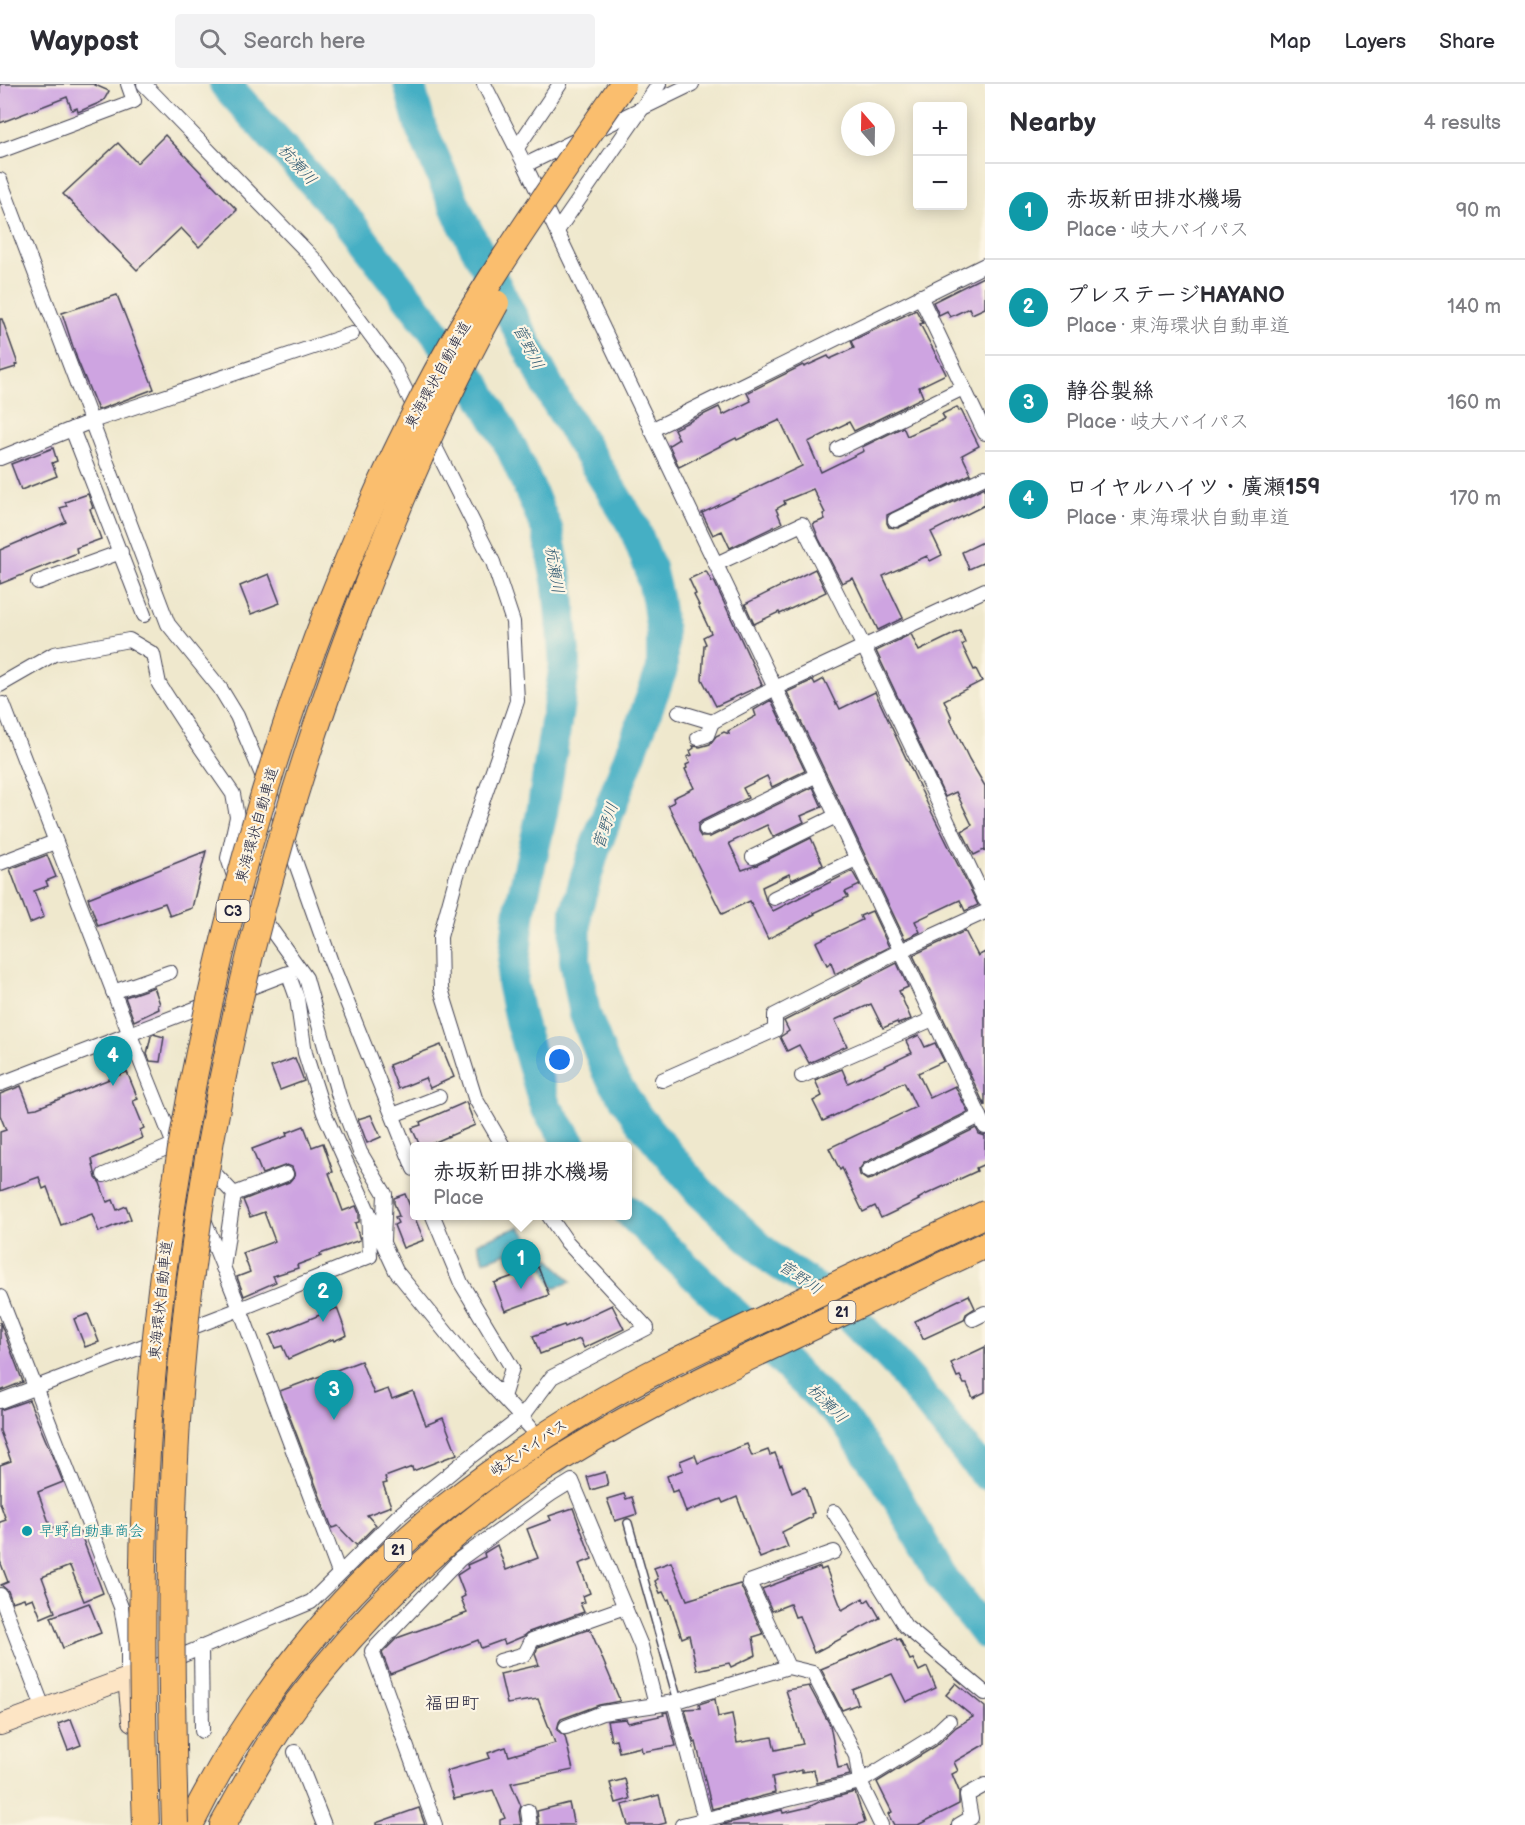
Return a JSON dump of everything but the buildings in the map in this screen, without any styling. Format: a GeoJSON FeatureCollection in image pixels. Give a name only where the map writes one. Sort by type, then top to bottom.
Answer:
{"type":"FeatureCollection","features":[{"type":"Feature","properties":{"kind":"highway","name":"東海環状自動車道"},"geometry":{"type":"LineString","coordinates":[[188,1824],[171,1694],[172,1557],[178,1420],[191,1276],[212,1132],[243,980],[280,841],[328,690],[418,460],[494,306],[626,84]]}},
{"type":"Feature","properties":{"kind":"highway","name":"東海環状自動車道"},"geometry":{"type":"LineString","coordinates":[[146,1825],[142,1714],[143,1564],[149,1419],[163,1271],[186,1123],[215,981],[254,828],[299,687],[347,558],[429,385],[506,258],[626,84]]}},
{"type":"Feature","properties":{"kind":"highway","name":"岐大バイパス"},"geometry":{"type":"LineString","coordinates":[[188,1824],[230,1751],[274,1687],[324,1625],[378,1568],[446,1507],[520,1452],[598,1403],[684,1357],[985,1214]]}},
{"type":"Feature","properties":{"kind":"highway","name":"岐大バイパス"},"geometry":{"type":"LineString","coordinates":[[223,1825],[251,1774],[297,1704],[346,1643],[401,1586],[465,1527],[533,1476],[610,1428],[700,1380],[985,1245]]}},
{"type":"Feature","properties":{"kind":"street"},"geometry":{"type":"LineString","coordinates":[[0,151],[134,101],[128,84]]}},
{"type":"Feature","properties":{"kind":"street"},"geometry":{"type":"LineString","coordinates":[[144,84],[315,260],[393,365],[493,562],[513,622],[518,701],[457,875],[440,937],[440,948],[441,989],[474,1098],[501,1142]]}},
{"type":"Feature","properties":{"kind":"street"},"geometry":{"type":"LineString","coordinates":[[484,84],[557,231],[982,1121],[868,1171]]}},
{"type":"Feature","properties":{"kind":"street"},"geometry":{"type":"LineString","coordinates":[[517,148],[560,84]]}},
{"type":"Feature","properties":{"kind":"street"},"geometry":{"type":"LineString","coordinates":[[557,231],[658,84]]}},
{"type":"Feature","properties":{"kind":"street"},"geometry":{"type":"LineString","coordinates":[[525,165],[692,84]]}},
{"type":"Feature","properties":{"kind":"street"},"geometry":{"type":"LineString","coordinates":[[0,180],[168,624],[220,688],[237,716],[277,810],[331,962],[410,1159]]}},
{"type":"Feature","properties":{"kind":"street"},"geometry":{"type":"LineString","coordinates":[[651,430],[985,265]]}},
{"type":"Feature","properties":{"kind":"street"},"geometry":{"type":"LineString","coordinates":[[920,296],[985,433]]}},
{"type":"Feature","properties":{"kind":"street"},"geometry":{"type":"LineString","coordinates":[[0,458],[92,421],[352,334]]}},
{"type":"Feature","properties":{"kind":"street"},"geometry":{"type":"LineString","coordinates":[[838,449],[963,388]]}},
{"type":"Feature","properties":{"kind":"street"},"geometry":{"type":"LineString","coordinates":[[72,429],[144,615]]}},
{"type":"Feature","properties":{"kind":"street"},"geometry":{"type":"LineString","coordinates":[[895,520],[985,477]]}},
{"type":"Feature","properties":{"kind":"street"},"geometry":{"type":"LineString","coordinates":[[716,564],[802,524],[864,647],[985,900]]}},
{"type":"Feature","properties":{"kind":"street"},"geometry":{"type":"LineString","coordinates":[[38,582],[121,552]]}},
{"type":"Feature","properties":{"kind":"street"},"geometry":{"type":"LineString","coordinates":[[698,738],[707,735],[712,722],[775,688],[985,590]]}},
{"type":"Feature","properties":{"kind":"street"},"geometry":{"type":"LineString","coordinates":[[0,685],[54,654],[129,640],[153,654],[159,684],[233,794],[237,817],[228,858],[235,879],[306,978],[339,1097],[360,1152],[385,1194],[383,1240]]}},
{"type":"Feature","properties":{"kind":"street"},"geometry":{"type":"LineString","coordinates":[[0,705],[3,704],[113,992],[240,1309],[339,1573]]}},
{"type":"Feature","properties":{"kind":"street"},"geometry":{"type":"LineString","coordinates":[[679,712],[712,722]]}},
{"type":"Feature","properties":{"kind":"street"},"geometry":{"type":"LineString","coordinates":[[706,829],[817,776]]}},
{"type":"Feature","properties":{"kind":"street"},"geometry":{"type":"LineString","coordinates":[[753,857],[836,816]]}},
{"type":"Feature","properties":{"kind":"street"},"geometry":{"type":"LineString","coordinates":[[0,863],[55,842]]}},
{"type":"Feature","properties":{"kind":"street"},"geometry":{"type":"LineString","coordinates":[[774,898],[856,860]]}},
{"type":"Feature","properties":{"kind":"street"},"geometry":{"type":"LineString","coordinates":[[662,1080],[776,1030],[775,1016],[900,951],[985,912]]}},
{"type":"Feature","properties":{"kind":"street"},"geometry":{"type":"LineString","coordinates":[[113,992],[170,972]]}},
{"type":"Feature","properties":{"kind":"street"},"geometry":{"type":"LineString","coordinates":[[0,1084],[288,973],[297,998],[305,1053],[324,1113],[396,1271],[471,1363],[526,1422]]}},
{"type":"Feature","properties":{"kind":"street"},"geometry":{"type":"LineString","coordinates":[[801,1076],[933,1019]]}},
{"type":"Feature","properties":{"kind":"street"},"geometry":{"type":"LineString","coordinates":[[393,1115],[439,1097]]}},
{"type":"Feature","properties":{"kind":"street"},"geometry":{"type":"LineString","coordinates":[[163,1119],[234,1194]]}},
{"type":"Feature","properties":{"kind":"street"},"geometry":{"type":"LineString","coordinates":[[104,1175],[173,1145]]}},
{"type":"Feature","properties":{"kind":"street"},"geometry":{"type":"LineString","coordinates":[[234,1194],[286,1174]]}},
{"type":"Feature","properties":{"kind":"street"},"geometry":{"type":"LineString","coordinates":[[223,1269],[234,1194]]}},
{"type":"Feature","properties":{"kind":"street"},"geometry":{"type":"LineString","coordinates":[[0,1401],[240,1309],[370,1256],[368,1211]]}},
{"type":"Feature","properties":{"kind":"street"},"geometry":{"type":"LineString","coordinates":[[435,1220],[461,1283],[512,1368],[503,1397]]}},
{"type":"Feature","properties":{"kind":"street"},"geometry":{"type":"LineString","coordinates":[[0,1725],[128,1678],[311,1602],[398,1516],[466,1460],[526,1422],[552,1377],[647,1328],[567,1242],[552,1220]]}},
{"type":"Feature","properties":{"kind":"street"},"geometry":{"type":"LineString","coordinates":[[0,1297],[3,1314],[35,1388],[121,1606],[128,1647],[132,1724],[138,1744],[146,1764],[188,1824]]}},
{"type":"Feature","properties":{"kind":"street"},"geometry":{"type":"LineString","coordinates":[[435,1825],[372,1651],[460,1559],[570,1477],[641,1646],[656,1705]]}},
{"type":"Feature","properties":{"kind":"street"},"geometry":{"type":"LineString","coordinates":[[834,1512],[905,1626],[985,1693]]}},
{"type":"Feature","properties":{"kind":"street"},"geometry":{"type":"LineString","coordinates":[[788,1667],[749,1582],[834,1551]]}},
{"type":"Feature","properties":{"kind":"street"},"geometry":{"type":"LineString","coordinates":[[0,1595],[44,1710]]}},
{"type":"Feature","properties":{"kind":"street"},"geometry":{"type":"LineString","coordinates":[[500,1661],[525,1654],[532,1640],[625,1607]]}},
{"type":"Feature","properties":{"kind":"street"},"geometry":{"type":"LineString","coordinates":[[201,1647],[202,1731]]}},
{"type":"Feature","properties":{"kind":"street"},"geometry":{"type":"LineString","coordinates":[[566,1726],[602,1713],[676,1701],[788,1667],[813,1672],[856,1756],[860,1782],[881,1825]]}},
{"type":"Feature","properties":{"kind":"street"},"geometry":{"type":"LineString","coordinates":[[676,1701],[705,1819]]}},
{"type":"Feature","properties":{"kind":"street"},"geometry":{"type":"LineString","coordinates":[[681,1825],[860,1782],[931,1738],[949,1721]]}},
{"type":"Feature","properties":{"kind":"street"},"geometry":{"type":"LineString","coordinates":[[295,1752],[324,1825]]}},
{"type":"Feature","properties":{"kind":"street"},"geometry":{"type":"LineString","coordinates":[[959,1825],[971,1818],[967,1795],[985,1785]]}},
{"type":"Feature","properties":{"kind":"lane"},"geometry":{"type":"LineString","coordinates":[[628,1523],[676,1701]]}},
{"type":"Feature","properties":{"kind":"water"},"geometry":{"type":"Polygon","coordinates":[[[519,1227],[571,1282],[553,1288],[546,1270],[524,1248],[521,1249],[526,1262],[513,1267],[507,1253],[484,1261],[477,1243],[519,1227]]]}},
{"type":"Feature","properties":{"kind":"waterway","name":"杭瀬川"},"geometry":{"type":"LineString","coordinates":[[225,84],[349,222],[476,385],[512,449],[547,529],[558,585],[565,664],[542,813],[520,909],[512,982],[520,1020],[545,1106],[569,1142]]}},
{"type":"Feature","properties":{"kind":"waterway","name":"菅野川"},"geometry":{"type":"LineString","coordinates":[[409,84],[421,128],[461,219],[555,399],[634,527],[650,568],[657,598],[662,632],[662,669],[594,851],[576,911],[575,960],[585,1014],[607,1071],[638,1118],[700,1192],[773,1260],[838,1303],[894,1361],[985,1474]]}},
{"type":"Feature","properties":{"kind":"waterway","name":"杭瀬川"},"geometry":{"type":"LineString","coordinates":[[632,1215],[846,1422],[891,1487],[941,1576],[985,1633]]}},
{"type":"Feature","properties":{"kind":"tunnel"},"geometry":{"type":"LineString","coordinates":[[537,1435],[567,1472]]}},
{"type":"Feature","properties":{"kind":"place","name":"ロイヤルハイツ・廣瀬159"},"geometry":{"type":"Point","coordinates":[113,1086]}},
{"type":"Feature","properties":{"kind":"place","name":"赤坂新田排水機場"},"geometry":{"type":"Point","coordinates":[521,1289]}},
{"type":"Feature","properties":{"kind":"place","name":"プレステージHAYANO"},"geometry":{"type":"Point","coordinates":[323,1322]}},
{"type":"Feature","properties":{"kind":"place","name":"静谷製絲"},"geometry":{"type":"Point","coordinates":[334,1420]}},
{"type":"Feature","properties":{"kind":"place","name":"早野自動車商会"},"geometry":{"type":"Point","coordinates":[27,1531]}},
{"type":"Feature","properties":{"kind":"district","name":"福田町"},"geometry":{"type":"Point","coordinates":[452,1703]}}]}
